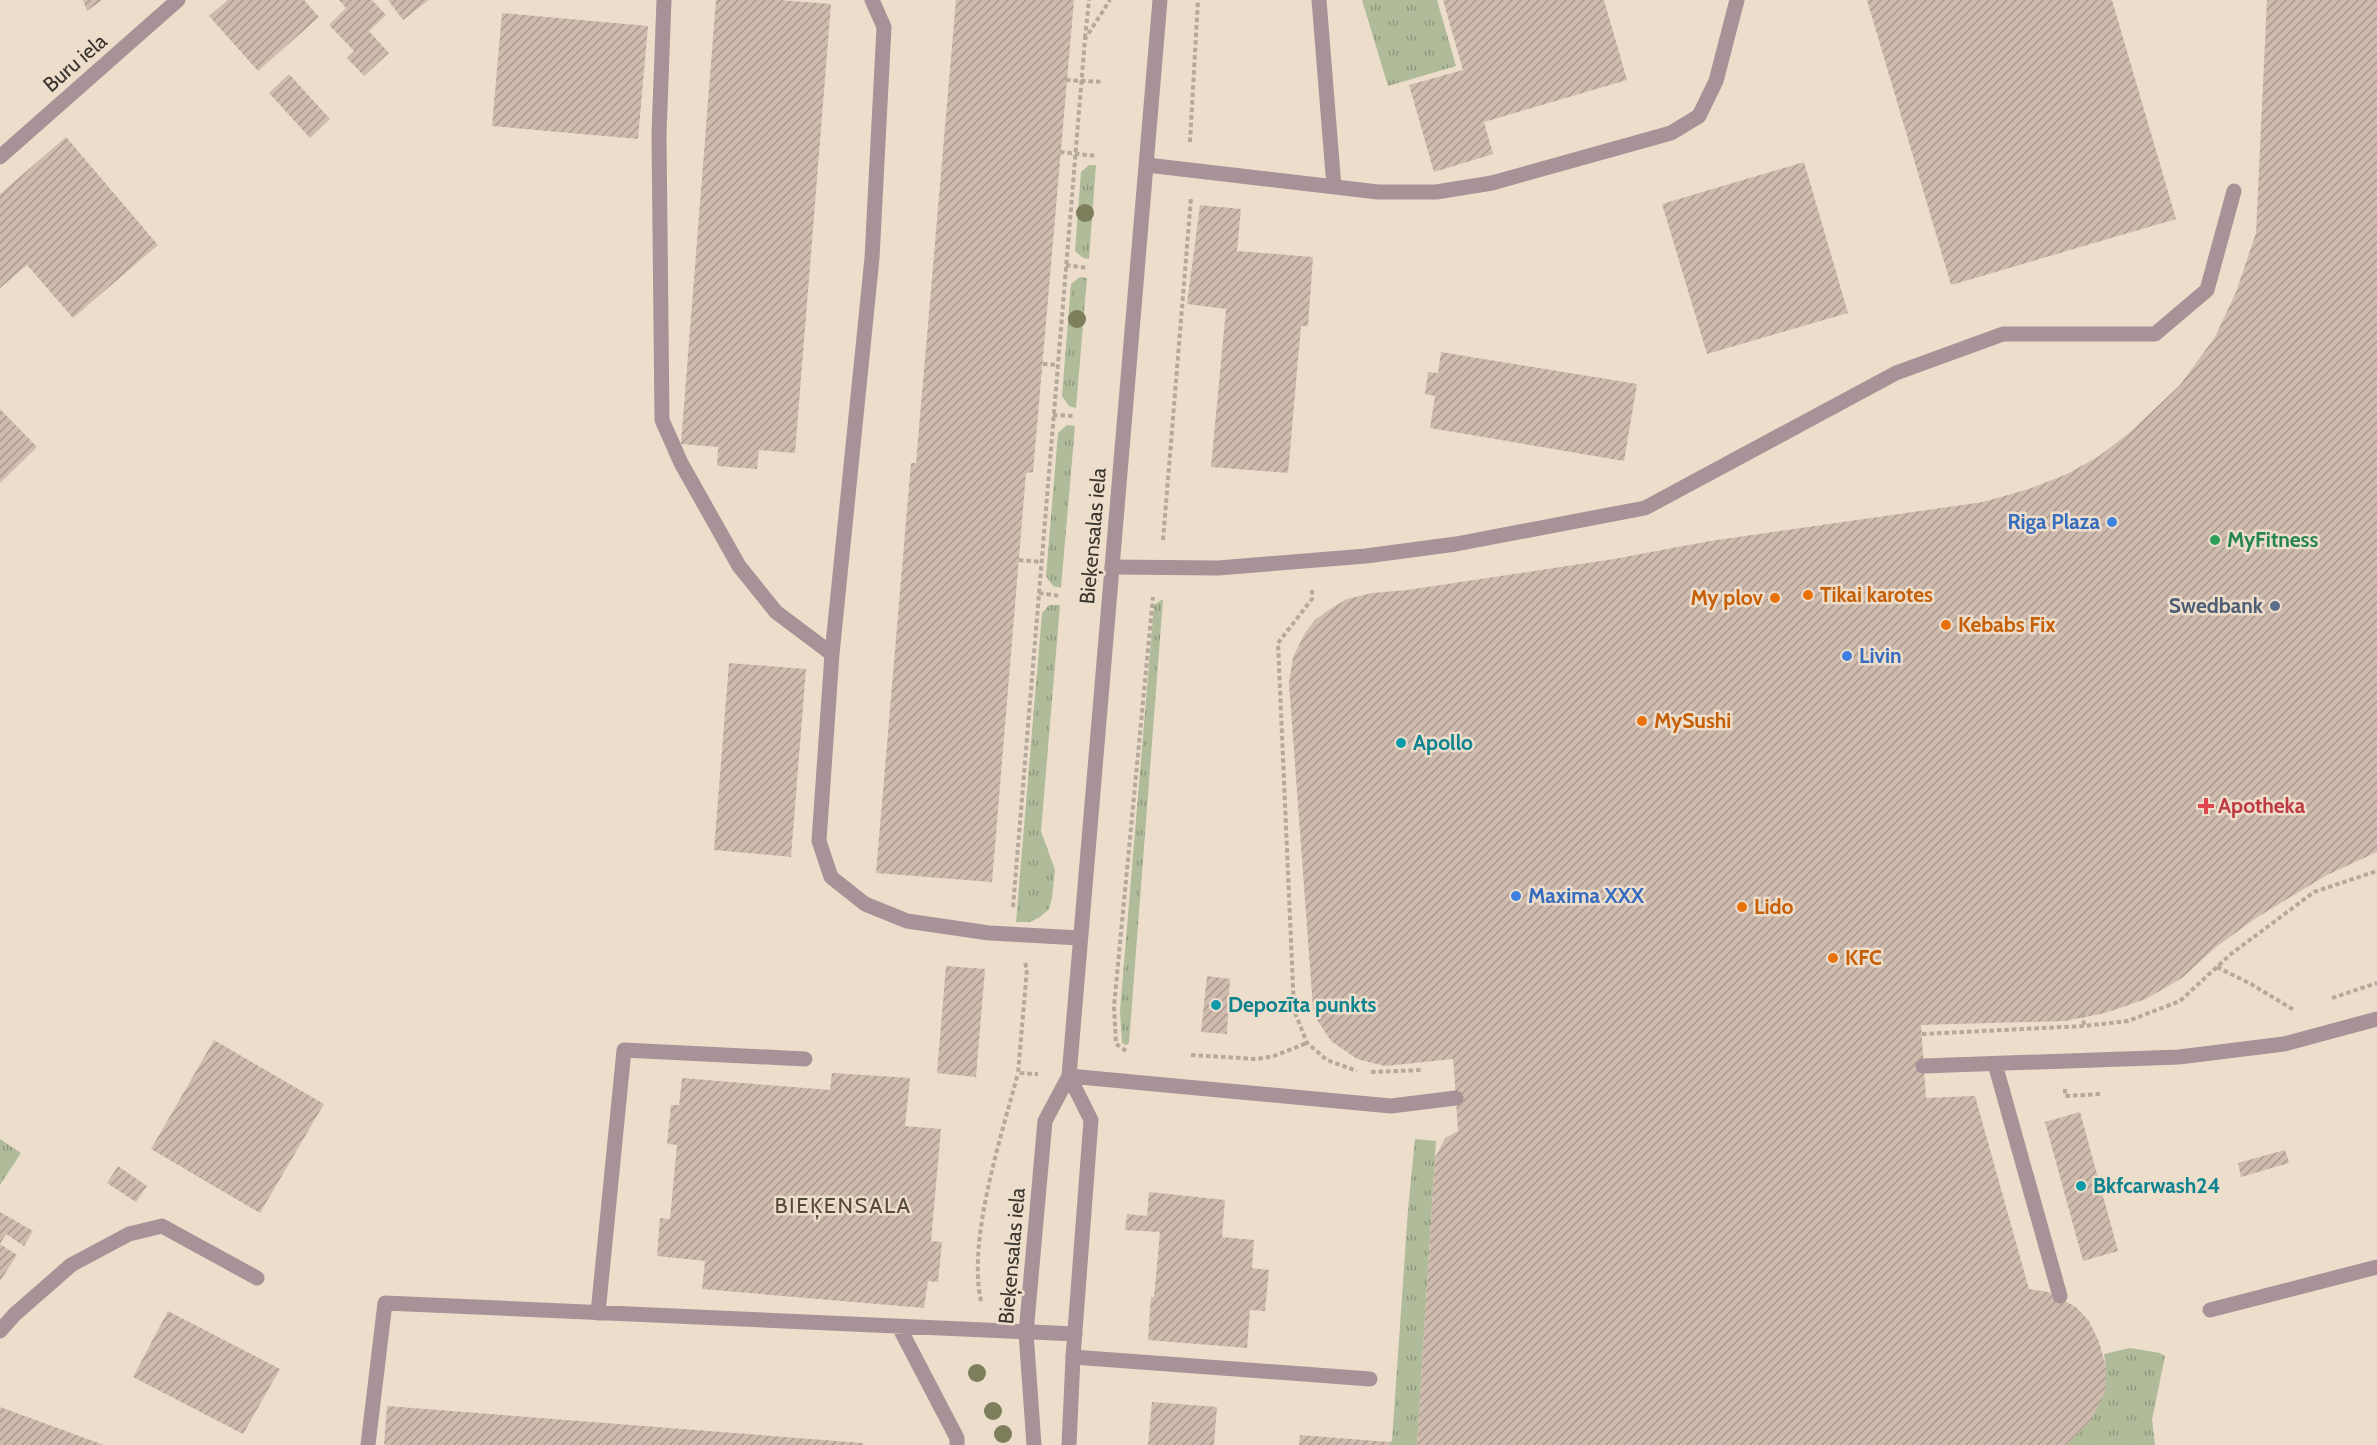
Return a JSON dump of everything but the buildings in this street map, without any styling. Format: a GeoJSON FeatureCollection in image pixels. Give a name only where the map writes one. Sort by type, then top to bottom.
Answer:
{"type":"FeatureCollection","features":[{"type":"Feature","properties":{"kind":"street","name":"Buru iela"},"geometry":{"type":"LineString","coordinates":[[0,157],[178,0]]}},
{"type":"Feature","properties":{"kind":"street"},"geometry":{"type":"LineString","coordinates":[[664,0],[659,135],[662,420],[681,463],[739,566],[776,612],[832,654]]}},
{"type":"Feature","properties":{"kind":"street"},"geometry":{"type":"LineString","coordinates":[[872,0],[884,27],[872,258],[832,654],[819,841],[831,877],[865,904],[907,921],[1014,935],[1080,938]]}},
{"type":"Feature","properties":{"kind":"street","name":"Bieķensalas iela"},"geometry":{"type":"LineString","coordinates":[[1034,1445],[1026,1333],[1045,1121],[1069,1076],[1160,0]]}},
{"type":"Feature","properties":{"kind":"street"},"geometry":{"type":"LineString","coordinates":[[1319,0],[1334,187]]}},
{"type":"Feature","properties":{"kind":"street"},"geometry":{"type":"LineString","coordinates":[[1147,165],[1378,192],[1436,192],[1492,183],[1671,133],[1700,116],[1716,81],[1737,0]]}},
{"type":"Feature","properties":{"kind":"street"},"geometry":{"type":"LineString","coordinates":[[1112,567],[1218,568],[1366,556],[1456,544],[1646,508],[1896,373],[2003,334],[2155,334],[2207,290],[2234,191]]}},
{"type":"Feature","properties":{"kind":"street"},"geometry":{"type":"LineString","coordinates":[[1923,1066],[2159,1059],[2191,1056],[2284,1044],[2377,1019]]}},
{"type":"Feature","properties":{"kind":"street"},"geometry":{"type":"LineString","coordinates":[[598,1313],[624,1050],[805,1059]]}},
{"type":"Feature","properties":{"kind":"street"},"geometry":{"type":"LineString","coordinates":[[1995,1064],[2060,1296]]}},
{"type":"Feature","properties":{"kind":"street"},"geometry":{"type":"LineString","coordinates":[[1069,1076],[1391,1106],[1456,1098]]}},
{"type":"Feature","properties":{"kind":"street"},"geometry":{"type":"LineString","coordinates":[[1069,1076],[1090,1120],[1073,1357],[1070,1445]]}},
{"type":"Feature","properties":{"kind":"street"},"geometry":{"type":"LineString","coordinates":[[0,1331],[14,1315],[71,1265],[129,1234],[162,1226],[257,1278]]}},
{"type":"Feature","properties":{"kind":"street"},"geometry":{"type":"LineString","coordinates":[[2210,1310],[2377,1267]]}},
{"type":"Feature","properties":{"kind":"street"},"geometry":{"type":"LineString","coordinates":[[368,1445],[385,1303],[1075,1334]]}},
{"type":"Feature","properties":{"kind":"street"},"geometry":{"type":"LineString","coordinates":[[899,1327],[957,1438],[957,1445]]}},
{"type":"Feature","properties":{"kind":"street"},"geometry":{"type":"LineString","coordinates":[[1073,1357],[1370,1379]]}},
{"type":"Feature","properties":{"kind":"path"},"geometry":{"type":"LineString","coordinates":[[988,1331],[976,1282],[983,1213],[1018,1073],[1027,969],[1011,922],[1089,0]]}},
{"type":"Feature","properties":{"kind":"path"},"geometry":{"type":"LineString","coordinates":[[1085,39],[1110,0]]}},
{"type":"Feature","properties":{"kind":"path"},"geometry":{"type":"LineString","coordinates":[[1138,1052],[1126,1051],[1116,1044],[1114,1006],[1147,647],[1157,567],[1164,534],[1193,172],[1189,133],[1198,0]]}},
{"type":"Feature","properties":{"kind":"path"},"geometry":{"type":"LineString","coordinates":[[1066,80],[1103,82]]}},
{"type":"Feature","properties":{"kind":"path"},"geometry":{"type":"LineString","coordinates":[[1060,152],[1097,156]]}},
{"type":"Feature","properties":{"kind":"path"},"geometry":{"type":"LineString","coordinates":[[1066,265],[1088,268]]}},
{"type":"Feature","properties":{"kind":"path"},"geometry":{"type":"LineString","coordinates":[[1043,364],[1058,365]]}},
{"type":"Feature","properties":{"kind":"path"},"geometry":{"type":"LineString","coordinates":[[1053,415],[1074,416]]}},
{"type":"Feature","properties":{"kind":"path"},"geometry":{"type":"LineString","coordinates":[[1019,560],[1041,562]]}},
{"type":"Feature","properties":{"kind":"path"},"geometry":{"type":"LineString","coordinates":[[1310,561],[1312,599],[1278,643],[1294,1010],[1307,1043],[1327,1060],[1345,1068],[1364,1072],[1431,1070]]}},
{"type":"Feature","properties":{"kind":"path"},"geometry":{"type":"LineString","coordinates":[[1039,593],[1060,596]]}},
{"type":"Feature","properties":{"kind":"path"},"geometry":{"type":"LineString","coordinates":[[1922,1034],[2084,1026],[2128,1021],[2180,1001],[2231,954],[2314,892],[2377,871]]}},
{"type":"Feature","properties":{"kind":"path"},"geometry":{"type":"LineString","coordinates":[[2217,968],[2251,984],[2294,1010],[2304,1007]]}},
{"type":"Feature","properties":{"kind":"path"},"geometry":{"type":"LineString","coordinates":[[2325,1000],[2377,983]]}},
{"type":"Feature","properties":{"kind":"path"},"geometry":{"type":"LineString","coordinates":[[1185,1055],[1257,1059],[1274,1056],[1307,1043]]}},
{"type":"Feature","properties":{"kind":"path"},"geometry":{"type":"LineString","coordinates":[[1119,1080],[1126,1051]]}},
{"type":"Feature","properties":{"kind":"path"},"geometry":{"type":"LineString","coordinates":[[1018,1073],[1069,1076]]}},
{"type":"Feature","properties":{"kind":"green space"},"geometry":{"type":"Polygon","coordinates":[[[1362,0],[1437,0],[1456,66],[1388,86],[1362,0]]]}},
{"type":"Feature","properties":{"kind":"green space"},"geometry":{"type":"Polygon","coordinates":[[[1089,165],[1096,165],[1089,259],[1083,258],[1075,251],[1081,172],[1089,165]]]}},
{"type":"Feature","properties":{"kind":"green space"},"geometry":{"type":"Polygon","coordinates":[[[1080,277],[1087,278],[1076,408],[1069,406],[1062,396],[1071,284],[1080,277]]]}},
{"type":"Feature","properties":{"kind":"green space"},"geometry":{"type":"Polygon","coordinates":[[[1067,425],[1075,426],[1061,588],[1053,586],[1046,576],[1058,433],[1067,425]]]}},
{"type":"Feature","properties":{"kind":"green space"},"geometry":{"type":"Polygon","coordinates":[[[1163,599],[1129,1043],[1126,1045],[1122,1043],[1120,1011],[1154,605],[1163,599]]]}},
{"type":"Feature","properties":{"kind":"green space"},"geometry":{"type":"Polygon","coordinates":[[[1049,605],[1060,605],[1041,831],[1055,870],[1049,909],[1030,922],[1016,922],[1042,613],[1049,605]]]}},
{"type":"Feature","properties":{"kind":"green space"},"geometry":{"type":"Polygon","coordinates":[[[0,1139],[21,1153],[0,1185],[0,1139]]]}},
{"type":"Feature","properties":{"kind":"green space"},"geometry":{"type":"Polygon","coordinates":[[[1415,1139],[1436,1141],[1417,1445],[1389,1445],[1392,1441],[1415,1139]]]}},
{"type":"Feature","properties":{"kind":"green space"},"geometry":{"type":"Polygon","coordinates":[[[2130,1348],[2160,1353],[2165,1356],[2152,1420],[2155,1445],[2066,1445],[2092,1419],[2106,1367],[2104,1354],[2130,1348]]]}},
{"type":"Feature","properties":{"kind":"place","name":"Riga Plaza"},"geometry":{"type":"Point","coordinates":[2112,522]}},
{"type":"Feature","properties":{"kind":"place","name":"MyFitness"},"geometry":{"type":"Point","coordinates":[2215,540]}},
{"type":"Feature","properties":{"kind":"place","name":"Tikai karotes"},"geometry":{"type":"Point","coordinates":[1808,595]}},
{"type":"Feature","properties":{"kind":"place","name":"My plov"},"geometry":{"type":"Point","coordinates":[1775,598]}},
{"type":"Feature","properties":{"kind":"place","name":"Swedbank"},"geometry":{"type":"Point","coordinates":[2275,606]}},
{"type":"Feature","properties":{"kind":"place","name":"Kebabs Fix"},"geometry":{"type":"Point","coordinates":[1946,625]}},
{"type":"Feature","properties":{"kind":"place","name":"Livin"},"geometry":{"type":"Point","coordinates":[1847,656]}},
{"type":"Feature","properties":{"kind":"place","name":"MySushi"},"geometry":{"type":"Point","coordinates":[1642,721]}},
{"type":"Feature","properties":{"kind":"place","name":"Apollo"},"geometry":{"type":"Point","coordinates":[1401,743]}},
{"type":"Feature","properties":{"kind":"place","name":"Apotheka"},"geometry":{"type":"Point","coordinates":[2206,806]}},
{"type":"Feature","properties":{"kind":"place","name":"Maxima XXX"},"geometry":{"type":"Point","coordinates":[1516,896]}},
{"type":"Feature","properties":{"kind":"place","name":"Lido"},"geometry":{"type":"Point","coordinates":[1742,907]}},
{"type":"Feature","properties":{"kind":"place","name":"KFC"},"geometry":{"type":"Point","coordinates":[1833,958]}},
{"type":"Feature","properties":{"kind":"place","name":"Depozīta punkts"},"geometry":{"type":"Point","coordinates":[1216,1005]}},
{"type":"Feature","properties":{"kind":"place","name":"Bkfcarwash24"},"geometry":{"type":"Point","coordinates":[2081,1186]}},
{"type":"Feature","properties":{"kind":"district","name":"BIEĶENSALA"},"geometry":{"type":"Point","coordinates":[843,1205]}}]}
